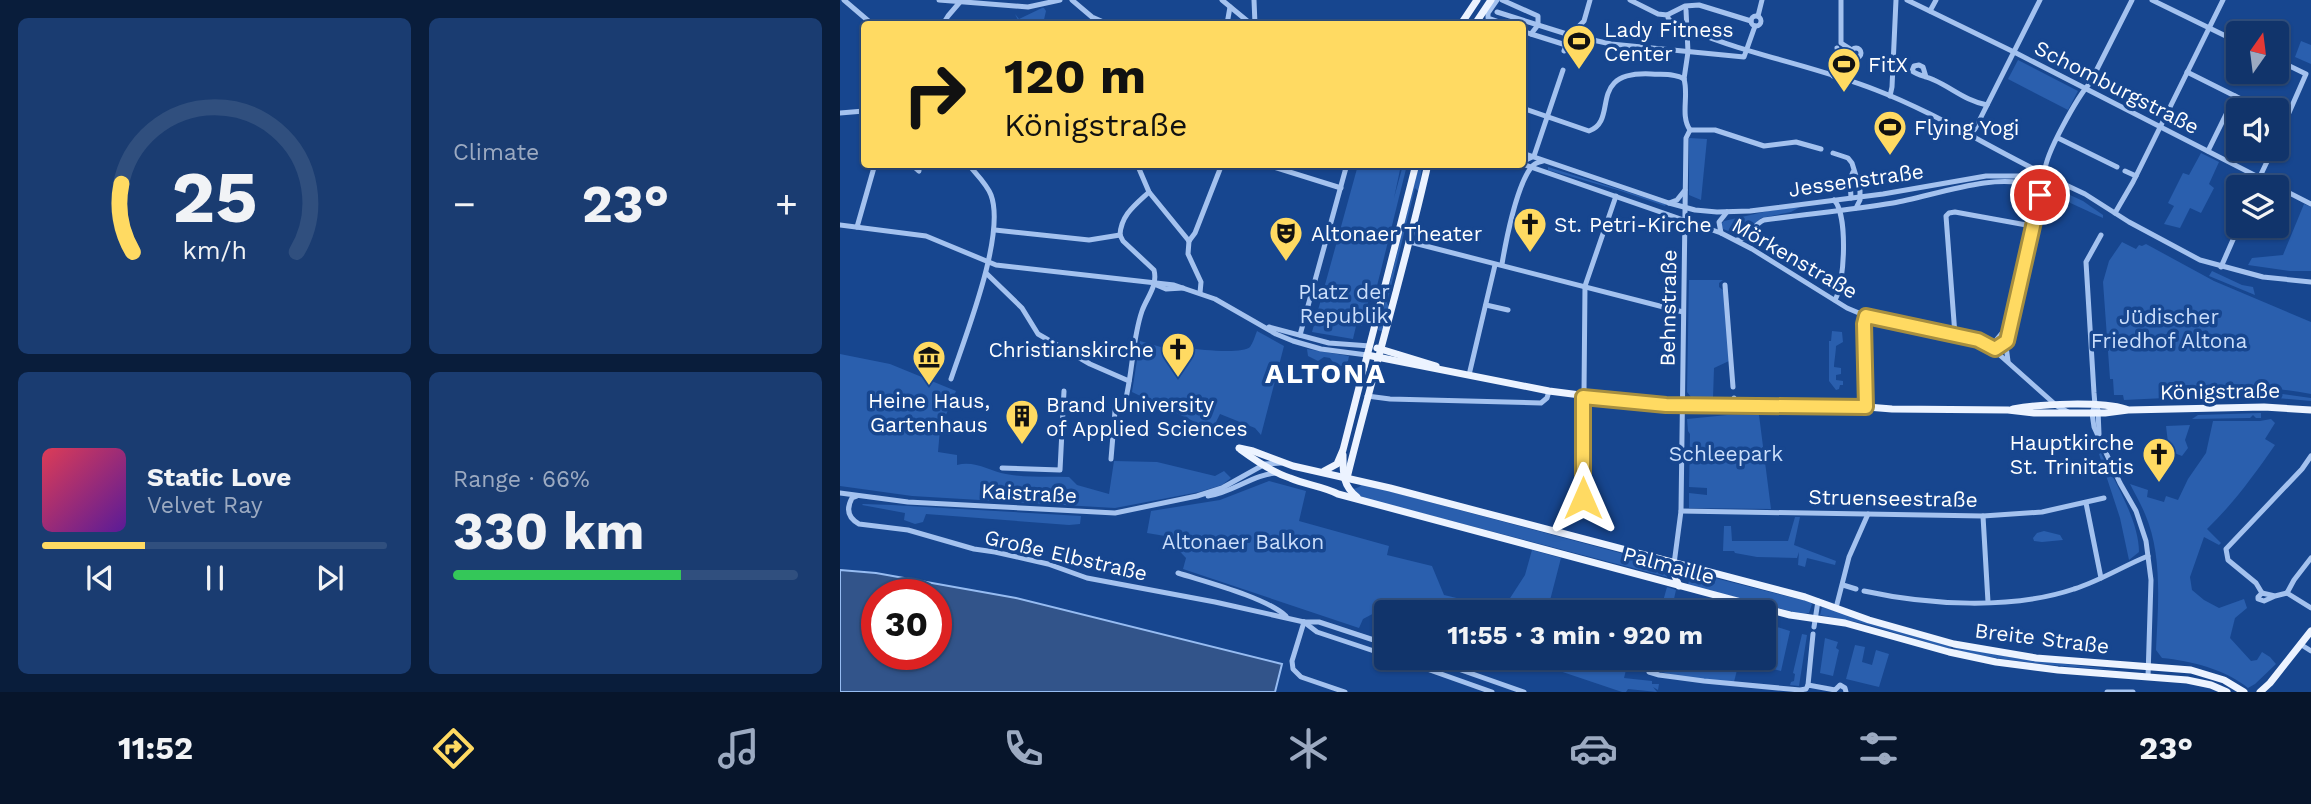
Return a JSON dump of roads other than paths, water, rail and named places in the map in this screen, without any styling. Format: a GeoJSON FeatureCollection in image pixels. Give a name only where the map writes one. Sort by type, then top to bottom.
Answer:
{"type":"FeatureCollection","features":[{"type":"Feature","properties":{"kind":"main road"},"geometry":{"type":"LineString","coordinates":[[1463,21],[1477,0]]}},
{"type":"Feature","properties":{"kind":"main road"},"geometry":{"type":"LineString","coordinates":[[1477,21],[1491,0]]}},
{"type":"Feature","properties":{"kind":"main road"},"geometry":{"type":"LineString","coordinates":[[1324,472],[1337,464],[1343,450],[1415,168]]}},
{"type":"Feature","properties":{"kind":"main road"},"geometry":{"type":"LineString","coordinates":[[1344,478],[1410,242],[1427,168]]}},
{"type":"Feature","properties":{"kind":"main road"},"geometry":{"type":"LineString","coordinates":[[1370,346],[1380,353]]}},
{"type":"Feature","properties":{"kind":"main road"},"geometry":{"type":"LineString","coordinates":[[1367,355],[1380,353]]}},
{"type":"Feature","properties":{"kind":"main road","name":"Königstraße"},"geometry":{"type":"LineString","coordinates":[[1380,353],[1456,372],[1583,397],[1682,406],[1734,402],[1892,409],[2008,410],[2025,413],[2071,413],[2110,405],[2128,410],[2264,407],[2311,410]]}},
{"type":"Feature","properties":{"kind":"main road","name":"Königstraße"},"geometry":{"type":"LineString","coordinates":[[2008,410],[2057,406],[2095,410]]}},
{"type":"Feature","properties":{"kind":"main road","name":"Palmaille"},"geometry":{"type":"LineString","coordinates":[[1836,608],[1818,601],[1284,463],[1239,448],[1267,468],[1338,494],[1790,615],[1845,623]]}},
{"type":"Feature","properties":{"kind":"main road"},"geometry":{"type":"LineString","coordinates":[[1343,450],[1344,478],[1351,493],[1359,499]]}},
{"type":"Feature","properties":{"kind":"main road"},"geometry":{"type":"LineString","coordinates":[[1324,487],[1344,478]]}},
{"type":"Feature","properties":{"kind":"main road"},"geometry":{"type":"LineString","coordinates":[[1674,564],[1679,586]]}},
{"type":"Feature","properties":{"kind":"main road","name":"Breite Straße"},"geometry":{"type":"LineString","coordinates":[[1836,608],[1869,620],[1973,648],[2048,659],[2178,668],[2224,680],[2244,692]]}},
{"type":"Feature","properties":{"kind":"main road","name":"Breite Straße"},"geometry":{"type":"LineString","coordinates":[[1845,623],[1941,650],[1996,662],[2201,682],[2227,692]]}},
{"type":"Feature","properties":{"kind":"main road"},"geometry":{"type":"LineString","coordinates":[[2260,692],[2311,631]]}},
{"type":"Feature","properties":{"kind":"main road"},"geometry":{"type":"LineString","coordinates":[[2267,692],[2270,683]]}},
{"type":"Feature","properties":{"kind":"street"},"geometry":{"type":"LineString","coordinates":[[844,0],[868,21]]}},
{"type":"Feature","properties":{"kind":"street"},"geometry":{"type":"LineString","coordinates":[[939,0],[1023,7],[1060,0]]}},
{"type":"Feature","properties":{"kind":"street"},"geometry":{"type":"LineString","coordinates":[[1072,0],[1101,21]]}},
{"type":"Feature","properties":{"kind":"street"},"geometry":{"type":"LineString","coordinates":[[1222,0],[1249,21]]}},
{"type":"Feature","properties":{"kind":"street"},"geometry":{"type":"LineString","coordinates":[[1253,21],[1254,0]]}},
{"type":"Feature","properties":{"kind":"street"},"geometry":{"type":"LineString","coordinates":[[1495,21],[1488,18],[1488,13],[1500,0],[1538,16],[1538,25],[1531,34]]}},
{"type":"Feature","properties":{"kind":"street"},"geometry":{"type":"LineString","coordinates":[[1630,0],[1658,14],[1667,15],[1685,5],[1699,5],[1758,26],[1761,22],[1758,16],[1762,0]]}},
{"type":"Feature","properties":{"kind":"street"},"geometry":{"type":"LineString","coordinates":[[1841,0],[1841,43],[1852,50]]}},
{"type":"Feature","properties":{"kind":"street"},"geometry":{"type":"LineString","coordinates":[[1890,96],[1896,0]]}},
{"type":"Feature","properties":{"kind":"street","name":"Schomburgstraße"},"geometry":{"type":"LineString","coordinates":[[1907,0],[2256,175]]}},
{"type":"Feature","properties":{"kind":"street"},"geometry":{"type":"LineString","coordinates":[[1930,11],[1936,0]]}},
{"type":"Feature","properties":{"kind":"street"},"geometry":{"type":"LineString","coordinates":[[1969,135],[1975,129],[2040,0]]}},
{"type":"Feature","properties":{"kind":"street"},"geometry":{"type":"LineString","coordinates":[[2008,361],[2006,350],[2009,324],[2032,226],[2043,190],[2049,186],[2044,173],[2046,161],[2132,0]]}},
{"type":"Feature","properties":{"kind":"street"},"geometry":{"type":"LineString","coordinates":[[2152,0],[2226,36]]}},
{"type":"Feature","properties":{"kind":"street"},"geometry":{"type":"LineString","coordinates":[[2115,214],[2223,0]]}},
{"type":"Feature","properties":{"kind":"street"},"geometry":{"type":"LineString","coordinates":[[945,21],[961,1]]}},
{"type":"Feature","properties":{"kind":"street"},"geometry":{"type":"LineString","coordinates":[[1526,32],[1565,48],[1570,35],[1584,21],[1590,3]]}},
{"type":"Feature","properties":{"kind":"street","name":"Behnstraße"},"geometry":{"type":"LineString","coordinates":[[1674,564],[1681,511],[1684,206],[1686,138],[1690,130],[1685,120],[1684,79],[1688,52],[1685,5]]}},
{"type":"Feature","properties":{"kind":"street"},"geometry":{"type":"LineString","coordinates":[[1228,21],[1230,7]]}},
{"type":"Feature","properties":{"kind":"street"},"geometry":{"type":"LineString","coordinates":[[1497,12],[1525,21]]}},
{"type":"Feature","properties":{"kind":"street"},"geometry":{"type":"LineString","coordinates":[[1667,15],[1669,20],[1687,29],[1747,51],[1890,96],[2085,194],[2189,255],[2221,267],[2272,279],[2311,282]]}},
{"type":"Feature","properties":{"kind":"street"},"geometry":{"type":"LineString","coordinates":[[1526,21],[1611,44],[1744,57],[1753,23]]}},
{"type":"Feature","properties":{"kind":"street"},"geometry":{"type":"LineString","coordinates":[[1833,76],[1839,57],[1837,48]]}},
{"type":"Feature","properties":{"kind":"street"},"geometry":{"type":"LineString","coordinates":[[2289,66],[2306,74],[2289,112]]}},
{"type":"Feature","properties":{"kind":"street"},"geometry":{"type":"LineString","coordinates":[[1526,161],[1534,156],[1563,70]]}},
{"type":"Feature","properties":{"kind":"street"},"geometry":{"type":"LineString","coordinates":[[1813,81],[1816,71]]}},
{"type":"Feature","properties":{"kind":"street"},"geometry":{"type":"LineString","coordinates":[[2187,72],[2239,98]]}},
{"type":"Feature","properties":{"kind":"street"},"geometry":{"type":"LineString","coordinates":[[1526,109],[1583,130],[1591,130],[1599,124],[1611,87],[1616,80],[1630,75],[1679,76],[1684,79]]}},
{"type":"Feature","properties":{"kind":"street"},"geometry":{"type":"LineString","coordinates":[[1926,77],[1969,100],[1987,105]]}},
{"type":"Feature","properties":{"kind":"street"},"geometry":{"type":"LineString","coordinates":[[1873,98],[1876,90]]}},
{"type":"Feature","properties":{"kind":"street"},"geometry":{"type":"LineString","coordinates":[[2208,151],[2235,96]]}},
{"type":"Feature","properties":{"kind":"street"},"geometry":{"type":"LineString","coordinates":[[1913,118],[1917,109]]}},
{"type":"Feature","properties":{"kind":"street"},"geometry":{"type":"LineString","coordinates":[[840,113],[861,111]]}},
{"type":"Feature","properties":{"kind":"street"},"geometry":{"type":"LineString","coordinates":[[1690,130],[1715,130],[1764,146],[1798,142],[1821,149]]}},
{"type":"Feature","properties":{"kind":"street"},"geometry":{"type":"LineString","coordinates":[[2058,138],[2117,167]]}},
{"type":"Feature","properties":{"kind":"street"},"geometry":{"type":"LineString","coordinates":[[1833,153],[1851,160],[1853,172],[1858,179],[1860,197],[1856,208]]}},
{"type":"Feature","properties":{"kind":"street","name":"Jessenstraße"},"geometry":{"type":"LineString","coordinates":[[1526,154],[1669,203],[1702,211],[1727,212],[1860,197],[1921,188],[1963,178],[2031,176]]}},
{"type":"Feature","properties":{"kind":"street"},"geometry":{"type":"LineString","coordinates":[[1469,374],[1508,231],[1531,167],[1536,162],[1545,160]]}},
{"type":"Feature","properties":{"kind":"street","name":"Mörkenstraße"},"geometry":{"type":"LineString","coordinates":[[1526,165],[1685,219],[1737,240],[1866,316],[1984,341],[2057,406],[2071,413]]}},
{"type":"Feature","properties":{"kind":"street"},"geometry":{"type":"LineString","coordinates":[[858,227],[874,168]]}},
{"type":"Feature","properties":{"kind":"street"},"geometry":{"type":"LineString","coordinates":[[916,168],[919,171]]}},
{"type":"Feature","properties":{"kind":"street"},"geometry":{"type":"LineString","coordinates":[[951,379],[986,273],[995,230],[994,206],[990,193],[971,168]]}},
{"type":"Feature","properties":{"kind":"street"},"geometry":{"type":"LineString","coordinates":[[1139,168],[1149,192],[1189,241]]}},
{"type":"Feature","properties":{"kind":"street"},"geometry":{"type":"LineString","coordinates":[[1200,293],[1201,282],[1188,254],[1189,241],[1195,233],[1220,168]]}},
{"type":"Feature","properties":{"kind":"street"},"geometry":{"type":"LineString","coordinates":[[1280,168],[1340,188]]}},
{"type":"Feature","properties":{"kind":"street"},"geometry":{"type":"LineString","coordinates":[[1299,339],[1345,168]]}},
{"type":"Feature","properties":{"kind":"street"},"geometry":{"type":"LineString","coordinates":[[2125,171],[2136,176]]}},
{"type":"Feature","properties":{"kind":"street"},"geometry":{"type":"LineString","coordinates":[[1852,198],[1850,179],[1853,172]]}},
{"type":"Feature","properties":{"kind":"street"},"geometry":{"type":"LineString","coordinates":[[2032,226],[2031,176],[2044,173]]}},
{"type":"Feature","properties":{"kind":"street","name":"Jessenstraße"},"geometry":{"type":"LineString","coordinates":[[1737,240],[1746,238],[1755,226],[1764,220],[1910,200],[1981,183],[2017,182],[2043,190]]}},
{"type":"Feature","properties":{"kind":"street"},"geometry":{"type":"LineString","coordinates":[[1669,203],[1677,200],[1685,190]]}},
{"type":"Feature","properties":{"kind":"street"},"geometry":{"type":"LineString","coordinates":[[1125,402],[1139,319],[1154,284],[1154,270],[1123,241],[1120,235],[1121,223],[1149,192]]}},
{"type":"Feature","properties":{"kind":"street","name":"Schomburgstraße"},"geometry":{"type":"LineString","coordinates":[[2289,193],[2311,205]]}},
{"type":"Feature","properties":{"kind":"street"},"geometry":{"type":"LineString","coordinates":[[1583,494],[1585,286],[1616,196]]}},
{"type":"Feature","properties":{"kind":"street"},"geometry":{"type":"LineString","coordinates":[[1834,200],[1840,210],[1843,267],[1840,290],[1835,300]]}},
{"type":"Feature","properties":{"kind":"street"},"geometry":{"type":"LineString","coordinates":[[1667,213],[1684,206]]}},
{"type":"Feature","properties":{"kind":"street"},"geometry":{"type":"LineString","coordinates":[[1721,233],[1719,222],[1727,212]]}},
{"type":"Feature","properties":{"kind":"street"},"geometry":{"type":"LineString","coordinates":[[1955,335],[1946,216],[1950,213],[2032,226]]}},
{"type":"Feature","properties":{"kind":"street"},"geometry":{"type":"LineString","coordinates":[[840,225],[926,236],[1002,266],[1154,284],[1166,289],[1184,288],[1200,293],[1262,325],[1299,339],[1335,351],[1367,355]]}},
{"type":"Feature","properties":{"kind":"street"},"geometry":{"type":"LineString","coordinates":[[995,230],[1089,240],[1120,235]]}},
{"type":"Feature","properties":{"kind":"street"},"geometry":{"type":"LineString","coordinates":[[2101,235],[2086,262],[2094,427],[2140,521],[2148,556],[2151,590],[2148,677]]}},
{"type":"Feature","properties":{"kind":"street"},"geometry":{"type":"LineString","coordinates":[[2221,267],[2234,238]]}},
{"type":"Feature","properties":{"kind":"street"},"geometry":{"type":"LineString","coordinates":[[1410,242],[1684,312]]}},
{"type":"Feature","properties":{"kind":"street"},"geometry":{"type":"LineString","coordinates":[[986,273],[1023,308],[1038,334],[1090,364],[1129,381]]}},
{"type":"Feature","properties":{"kind":"street"},"geometry":{"type":"LineString","coordinates":[[1725,285],[1733,387]]}},
{"type":"Feature","properties":{"kind":"street"},"geometry":{"type":"LineString","coordinates":[[1486,305],[1508,310]]}},
{"type":"Feature","properties":{"kind":"street"},"geometry":{"type":"LineString","coordinates":[[1866,316],[1866,407]]}},
{"type":"Feature","properties":{"kind":"street"},"geometry":{"type":"LineString","coordinates":[[1995,349],[1997,339],[2009,324]]}},
{"type":"Feature","properties":{"kind":"street"},"geometry":{"type":"LineString","coordinates":[[1299,339],[1370,346]]}},
{"type":"Feature","properties":{"kind":"street"},"geometry":{"type":"LineString","coordinates":[[1995,349],[2007,341]]}},
{"type":"Feature","properties":{"kind":"street"},"geometry":{"type":"LineString","coordinates":[[1002,468],[1060,470],[1064,391]]}},
{"type":"Feature","properties":{"kind":"street"},"geometry":{"type":"LineString","coordinates":[[1367,396],[1541,403],[1547,398],[1549,391]]}},
{"type":"Feature","properties":{"kind":"street"},"geometry":{"type":"LineString","coordinates":[[1111,459],[1115,400]]}},
{"type":"Feature","properties":{"kind":"street","name":"Palmaille"},"geometry":{"type":"LineString","coordinates":[[1263,455],[1267,468],[1284,463]]}},
{"type":"Feature","properties":{"kind":"street"},"geometry":{"type":"LineString","coordinates":[[2311,456],[2226,550],[2228,560],[2256,583],[2262,593],[2276,596],[2287,593],[2311,558]]}},
{"type":"Feature","properties":{"kind":"street","name":"Kaistraße"},"geometry":{"type":"LineString","coordinates":[[1197,496],[1267,468]]}},
{"type":"Feature","properties":{"kind":"street","name":"Kaistraße"},"geometry":{"type":"LineString","coordinates":[[840,493],[908,502],[1109,513],[1226,492],[1267,468]]}},
{"type":"Feature","properties":{"kind":"street"},"geometry":{"type":"LineString","coordinates":[[2302,469],[2311,474]]}},
{"type":"Feature","properties":{"kind":"street","name":"Große Elbstraße"},"geometry":{"type":"LineString","coordinates":[[857,496],[852,498],[848,509],[852,519],[859,524],[908,530],[974,549],[1048,564],[1087,578],[1304,622],[1319,622],[1374,640]]}},
{"type":"Feature","properties":{"kind":"street","name":"Struenseestraße"},"geometry":{"type":"LineString","coordinates":[[1681,511],[1983,516],[2042,512],[2104,498]]}},
{"type":"Feature","properties":{"kind":"street"},"geometry":{"type":"LineString","coordinates":[[2086,503],[2101,578]]}},
{"type":"Feature","properties":{"kind":"street"},"geometry":{"type":"LineString","coordinates":[[1836,608],[1849,557],[1868,514]]}},
{"type":"Feature","properties":{"kind":"street"},"geometry":{"type":"LineString","coordinates":[[1983,516],[1988,602]]}},
{"type":"Feature","properties":{"kind":"street"},"geometry":{"type":"LineString","coordinates":[[1864,591],[1904,598],[1988,602],[2048,595],[2073,590],[2148,556]]}},
{"type":"Feature","properties":{"kind":"street"},"geometry":{"type":"LineString","coordinates":[[1178,573],[1256,600],[1279,610],[1288,618]]}},
{"type":"Feature","properties":{"kind":"street"},"geometry":{"type":"LineString","coordinates":[[1843,585],[1856,589]]}},
{"type":"Feature","properties":{"kind":"street"},"geometry":{"type":"LineString","coordinates":[[2287,593],[2311,608]]}},
{"type":"Feature","properties":{"kind":"street"},"geometry":{"type":"LineString","coordinates":[[1649,672],[1670,677],[1769,688],[1805,689],[1808,685],[1818,601]]}},
{"type":"Feature","properties":{"kind":"street"},"geometry":{"type":"LineString","coordinates":[[1304,622],[1292,661],[1293,669],[1301,677],[1345,692]]}},
{"type":"Feature","properties":{"kind":"street","name":"Große Elbstraße"},"geometry":{"type":"LineString","coordinates":[[1304,622],[1317,632],[1374,651]]}},
{"type":"Feature","properties":{"kind":"street"},"geometry":{"type":"LineString","coordinates":[[2300,644],[2311,651]]}},
{"type":"Feature","properties":{"kind":"street"},"geometry":{"type":"LineString","coordinates":[[1429,670],[1492,692]]}},
{"type":"Feature","properties":{"kind":"street"},"geometry":{"type":"LineString","coordinates":[[1461,670],[1524,692]]}},
{"type":"Feature","properties":{"kind":"street"},"geometry":{"type":"LineString","coordinates":[[1808,685],[1835,691],[1837,686],[1842,686],[1846,692]]}},
{"type":"Feature","properties":{"kind":"street"},"geometry":{"type":"LineString","coordinates":[[2108,692],[2133,692]]}},
{"type":"Feature","properties":{"kind":"place","name":"Lady Fitness Center"},"geometry":{"type":"Point","coordinates":[1579,71]}},
{"type":"Feature","properties":{"kind":"place","name":"FitX"},"geometry":{"type":"Point","coordinates":[1844,94]}},
{"type":"Feature","properties":{"kind":"place","name":"Flying Yogi"},"geometry":{"type":"Point","coordinates":[1890,157]}},
{"type":"Feature","properties":{"kind":"place","name":"St. Petri-Kirche"},"geometry":{"type":"Point","coordinates":[1530,254]}},
{"type":"Feature","properties":{"kind":"place","name":"Altonaer Theater"},"geometry":{"type":"Point","coordinates":[1286,263]}},
{"type":"Feature","properties":{"kind":"place","name":"Christianskirche"},"geometry":{"type":"Point","coordinates":[1178,379]}},
{"type":"Feature","properties":{"kind":"place","name":"Heine Haus, Gartenhaus"},"geometry":{"type":"Point","coordinates":[929,387]}},
{"type":"Feature","properties":{"kind":"place","name":"Brand University of Applied Sciences"},"geometry":{"type":"Point","coordinates":[1022,446]}},
{"type":"Feature","properties":{"kind":"place","name":"Hauptkirche St. Trinitatis"},"geometry":{"type":"Point","coordinates":[2159,484]}},
{"type":"Feature","properties":{"kind":"district","name":"ALTONA"},"geometry":{"type":"Point","coordinates":[1326,373]}},
{"type":"Feature","properties":{"kind":"park label","name":"Platz der Republik"},"geometry":{"type":"Point","coordinates":[1344,303]}},
{"type":"Feature","properties":{"kind":"park label","name":"Jüdischer Friedhof Altona"},"geometry":{"type":"Point","coordinates":[2169,328]}},
{"type":"Feature","properties":{"kind":"park label","name":"Schleepark"},"geometry":{"type":"Point","coordinates":[1726,453]}},
{"type":"Feature","properties":{"kind":"park label","name":"Altonaer Balkon"},"geometry":{"type":"Point","coordinates":[1243,541]}}]}
